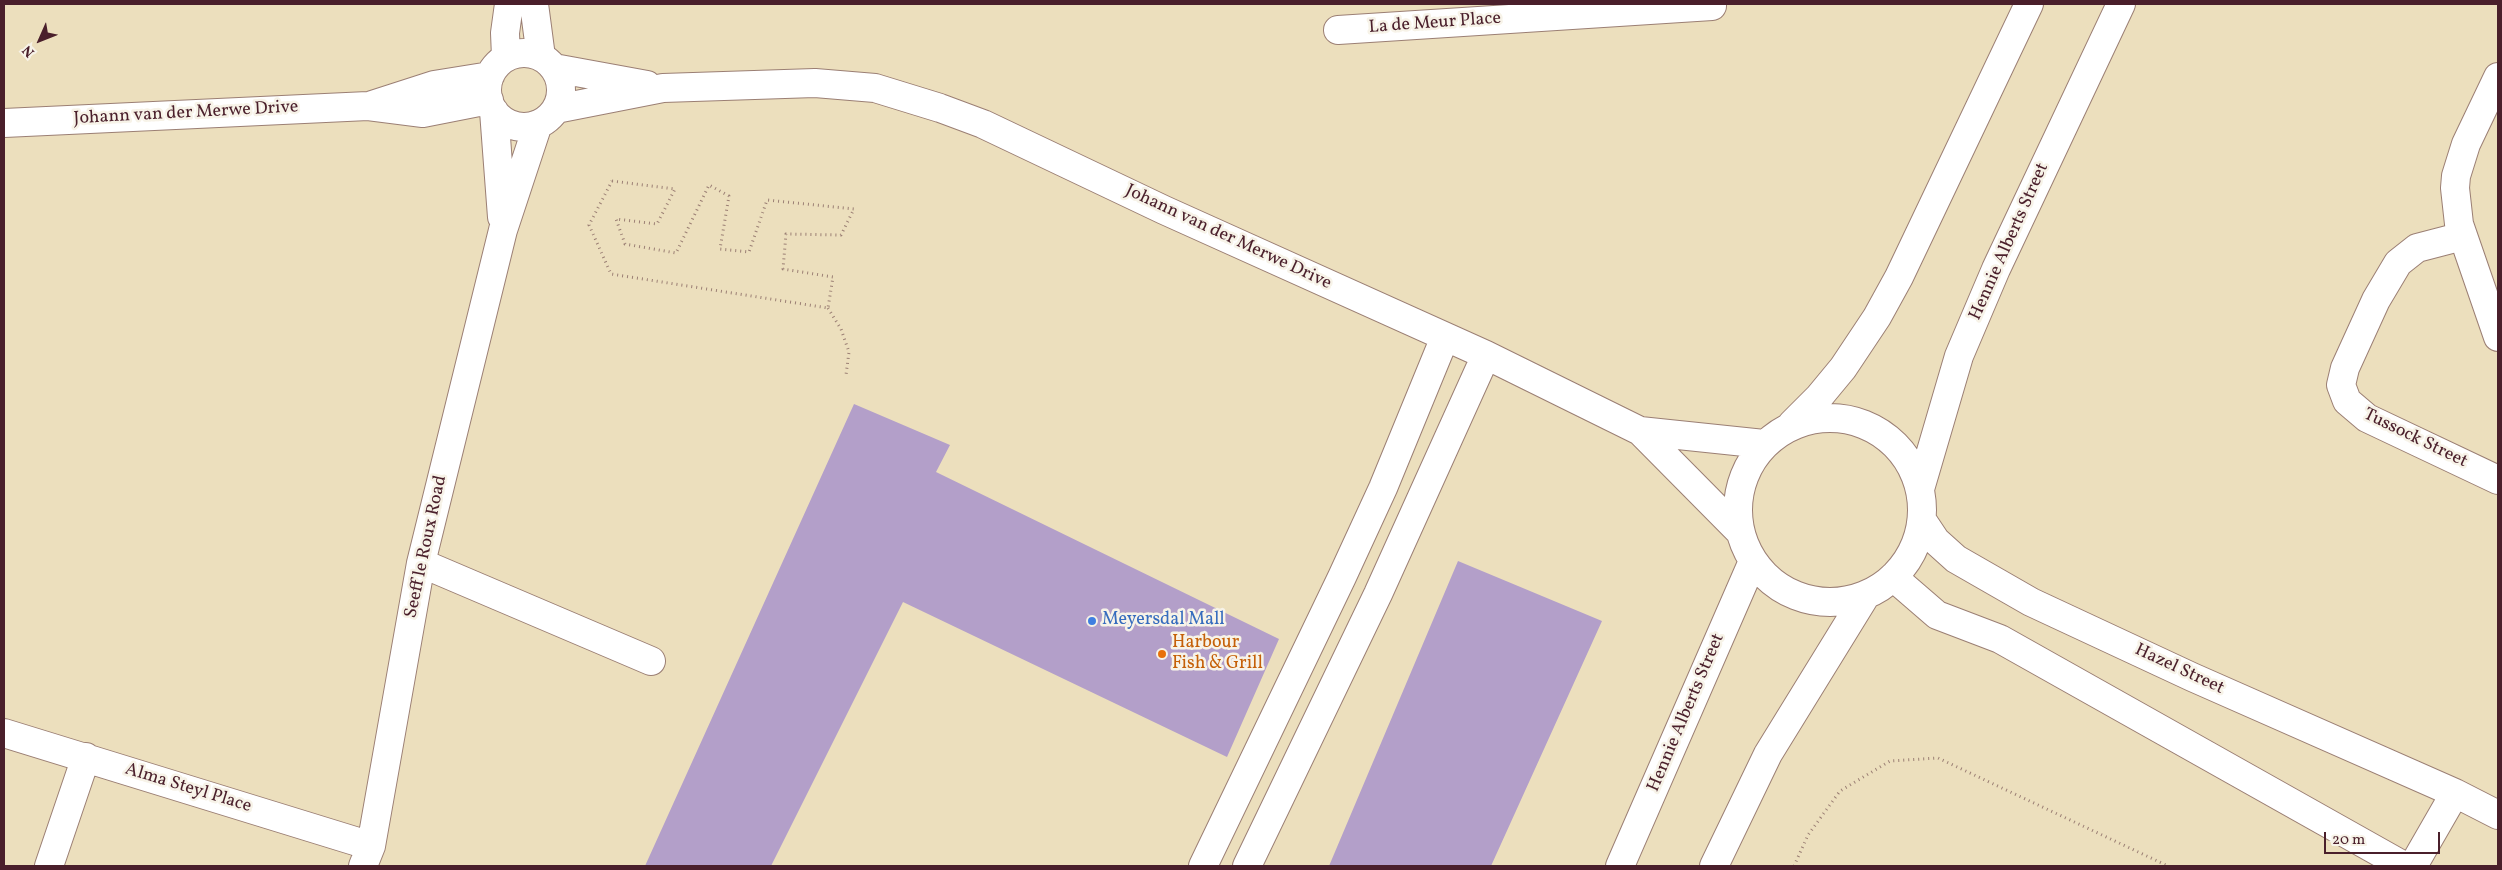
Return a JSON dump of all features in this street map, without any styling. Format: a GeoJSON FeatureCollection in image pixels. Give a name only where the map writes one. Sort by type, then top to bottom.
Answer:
{"type":"FeatureCollection","features":[{"type":"Feature","properties":{"kind":"street","name":"Seeff le Roux Road"},"geometry":{"type":"LineString","coordinates":[[503,230],[495,86],[505,33],[508,4]]}},
{"type":"Feature","properties":{"kind":"street"},"geometry":{"type":"LineString","coordinates":[[534,4],[548,63],[561,86],[560,98],[547,116],[527,127],[503,120],[495,86],[525,52],[548,63]]}},
{"type":"Feature","properties":{"kind":"street","name":"Hennie Alberts Street"},"geometry":{"type":"LineString","coordinates":[[1791,425],[1823,417],[1856,421],[1886,436],[1908,461],[1920,489],[1922,520],[1913,551],[1893,577],[1866,595],[1835,602],[1804,598],[1775,584],[1753,561],[1740,532],[1738,500],[1746,470],[1764,444],[1791,425],[1819,397],[1843,368],[1877,317],[2029,4]]}},
{"type":"Feature","properties":{"kind":"street","name":"Hennie Alberts Street"},"geometry":{"type":"LineString","coordinates":[[1920,489],[1959,356],[1996,269],[2121,4]]}},
{"type":"Feature","properties":{"kind":"street","name":"La de Meur Place"},"geometry":{"type":"LineString","coordinates":[[1338,30],[1590,9],[1712,6]]}},
{"type":"Feature","properties":{"kind":"street","name":"Johann van der Merwe Drive"},"geometry":{"type":"LineString","coordinates":[[548,63],[663,88]]}},
{"type":"Feature","properties":{"kind":"street"},"geometry":{"type":"LineString","coordinates":[[2498,77],[2466,144],[2456,176],[2456,204],[2463,236],[2498,337]]}},
{"type":"Feature","properties":{"kind":"street","name":"Johann van der Merwe Drive"},"geometry":{"type":"LineString","coordinates":[[547,116],[663,88],[741,84],[846,84],[875,88],[915,100],[983,124],[1172,213],[1486,355],[1640,431],[1740,532]]}},
{"type":"Feature","properties":{"kind":"street","name":"Johann van der Merwe Drive"},"geometry":{"type":"LineString","coordinates":[[4,123],[368,106],[424,113],[495,86]]}},
{"type":"Feature","properties":{"kind":"street","name":"Seeff le Roux Road"},"geometry":{"type":"LineString","coordinates":[[367,856],[421,562],[503,230],[547,116]]}},
{"type":"Feature","properties":{"kind":"street","name":"Tussock Street"},"geometry":{"type":"LineString","coordinates":[[2463,236],[2417,248],[2398,263],[2376,300],[2345,368],[2341,385],[2347,401],[2367,418],[2498,480]]}},
{"type":"Feature","properties":{"kind":"street"},"geometry":{"type":"LineString","coordinates":[[1203,866],[1383,488],[1445,337]]}},
{"type":"Feature","properties":{"kind":"street"},"geometry":{"type":"LineString","coordinates":[[1247,866],[1378,594],[1486,355]]}},
{"type":"Feature","properties":{"kind":"street"},"geometry":{"type":"LineString","coordinates":[[1640,431],[1764,444]]}},
{"type":"Feature","properties":{"kind":"street","name":"Hazel Street"},"geometry":{"type":"LineString","coordinates":[[1922,520],[1936,541],[1956,559],[2031,602],[2192,677],[2455,793],[2498,815]]}},
{"type":"Feature","properties":{"kind":"street","name":"Hennie Alberts Street"},"geometry":{"type":"LineString","coordinates":[[1620,866],[1753,561]]}},
{"type":"Feature","properties":{"kind":"street"},"geometry":{"type":"LineString","coordinates":[[421,562],[651,662]]}},
{"type":"Feature","properties":{"kind":"street"},"geometry":{"type":"LineString","coordinates":[[1893,577],[1937,615],[2000,639],[2404,866]]}},
{"type":"Feature","properties":{"kind":"street","name":"Hennie Alberts Street"},"geometry":{"type":"LineString","coordinates":[[1714,866],[1768,754],[1866,595]]}},
{"type":"Feature","properties":{"kind":"street","name":"Alma Steyl Place"},"geometry":{"type":"LineString","coordinates":[[4,733],[86,757],[367,856]]}},
{"type":"Feature","properties":{"kind":"street"},"geometry":{"type":"LineString","coordinates":[[49,866],[86,757]]}},
{"type":"Feature","properties":{"kind":"street"},"geometry":{"type":"LineString","coordinates":[[2413,866],[2455,793]]}},
{"type":"Feature","properties":{"kind":"path"},"geometry":{"type":"LineString","coordinates":[[828,308],[610,274],[589,225],[612,182],[675,189],[657,224],[616,219],[625,244],[676,253],[709,186],[729,196],[720,249],[749,252],[767,200],[854,209],[841,235],[786,234],[783,269],[834,277],[828,308],[841,329],[850,352],[846,375]]}},
{"type":"Feature","properties":{"kind":"path"},"geometry":{"type":"LineString","coordinates":[[1794,866],[1808,835],[1840,791],[1890,761],[1938,758],[2168,866]]}},
{"type":"Feature","properties":{"kind":"building","name":"Meyersdal Mall"},"geometry":{"type":"Polygon","coordinates":[[[854,404],[950,445],[936,472],[1279,639],[1227,757],[903,602],[771,866],[645,866],[854,404]]]}},
{"type":"Feature","properties":{"kind":"building"},"geometry":{"type":"Polygon","coordinates":[[[1458,561],[1602,621],[1491,866],[1329,866],[1458,561]]]}},
{"type":"Feature","properties":{"kind":"place","name":"Meyersdal Mall"},"geometry":{"type":"Point","coordinates":[1092,621]}},
{"type":"Feature","properties":{"kind":"place","name":"Harbour Fish & Grill"},"geometry":{"type":"Point","coordinates":[1162,654]}}]}
